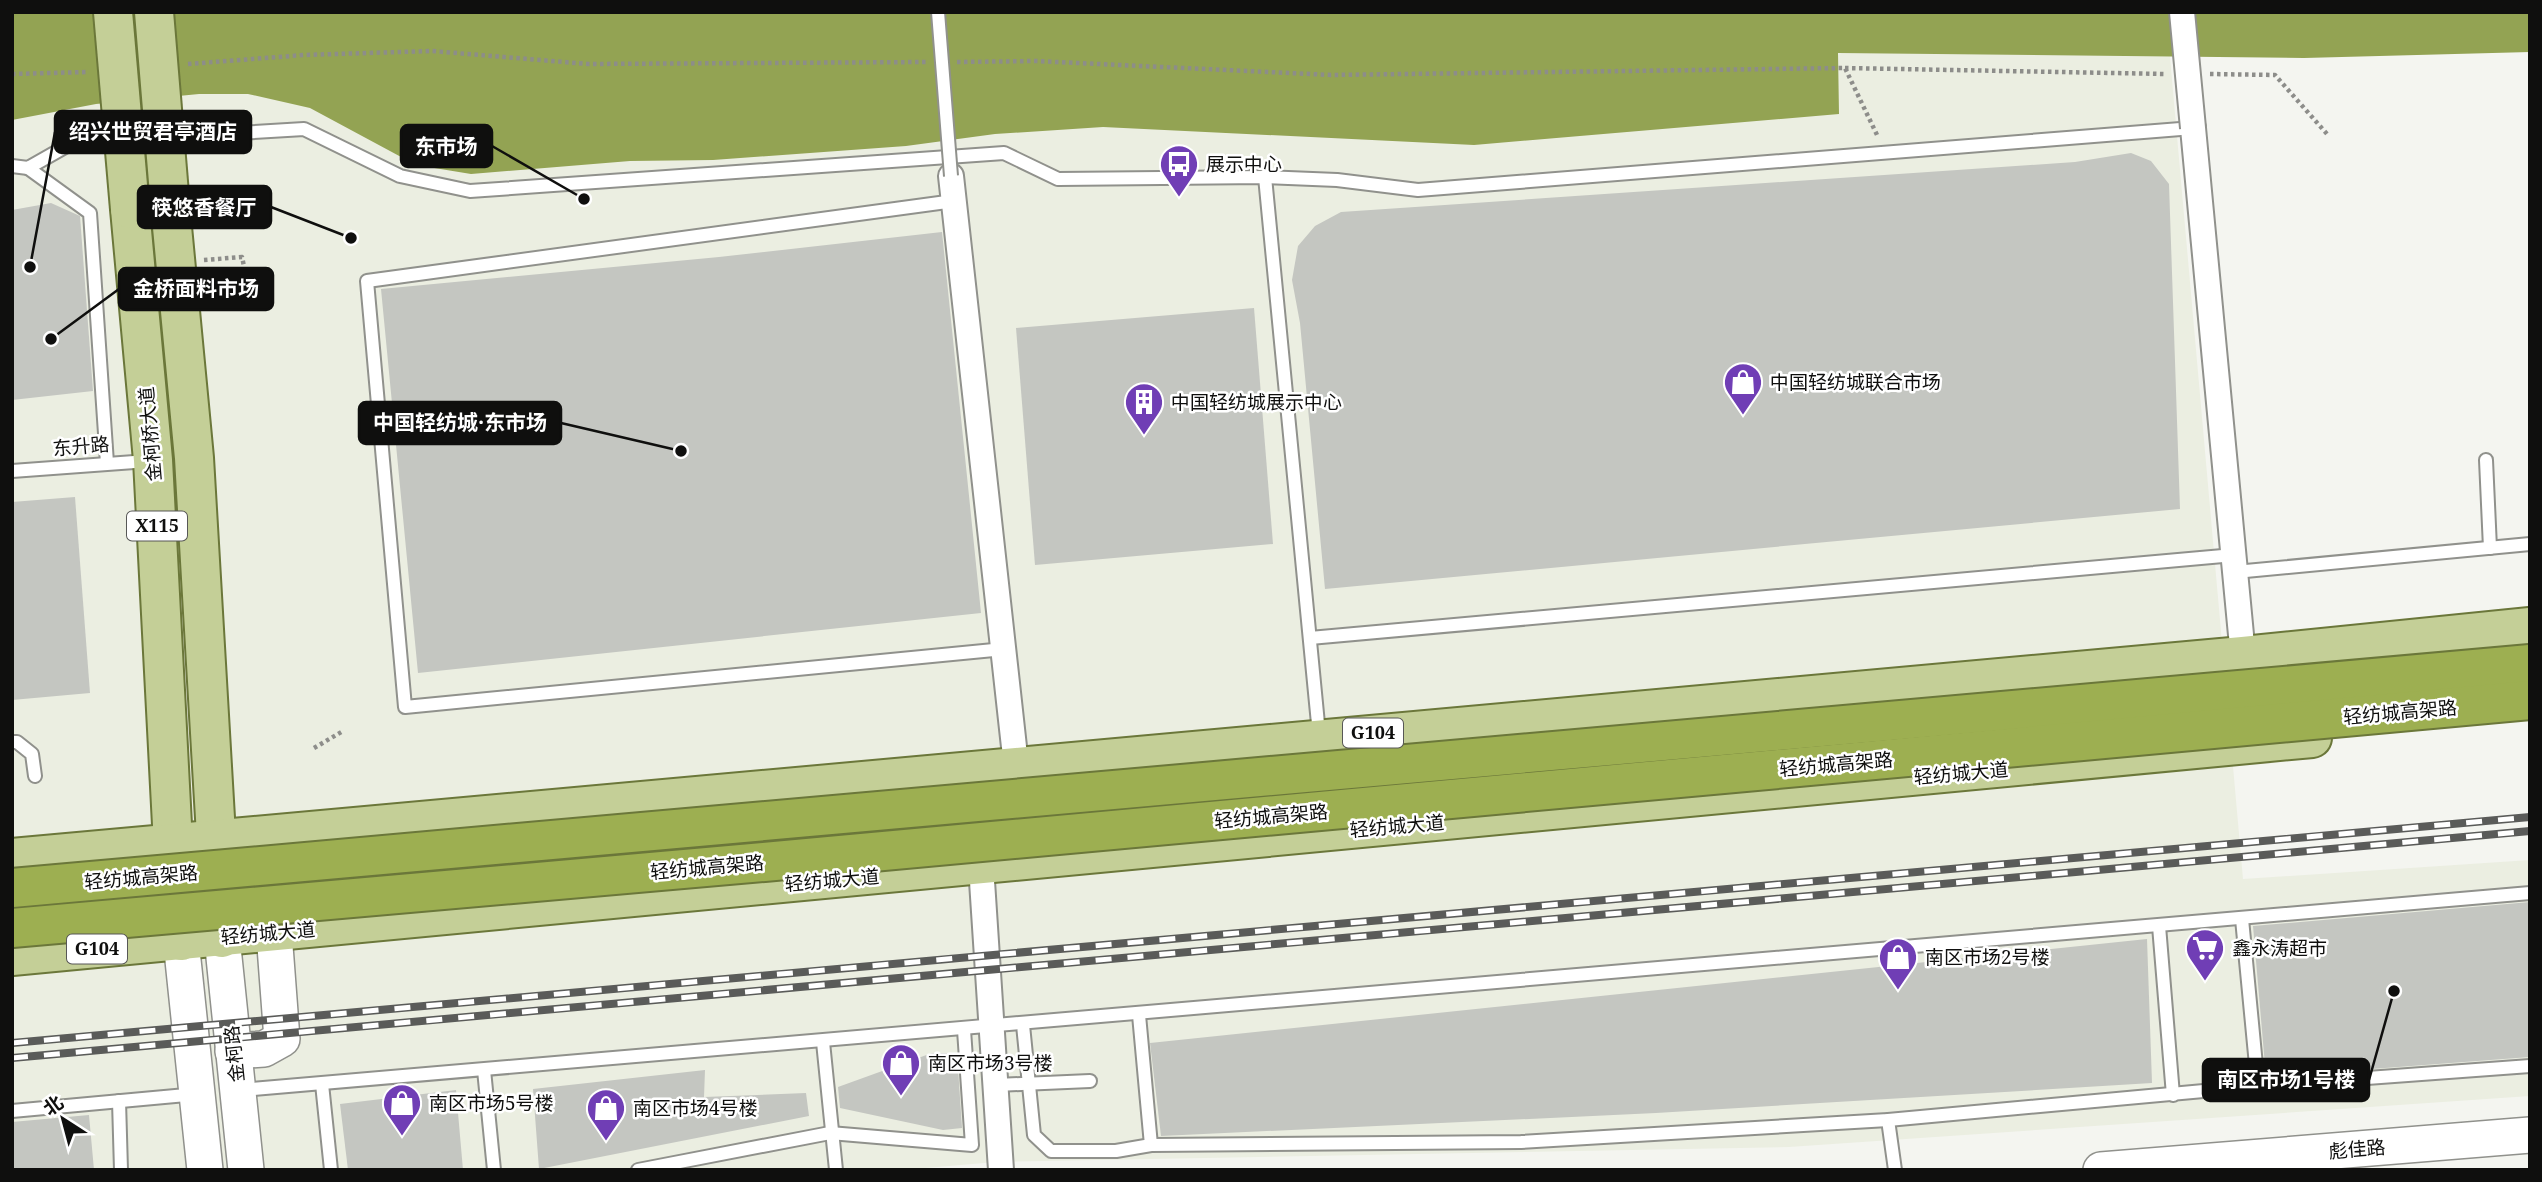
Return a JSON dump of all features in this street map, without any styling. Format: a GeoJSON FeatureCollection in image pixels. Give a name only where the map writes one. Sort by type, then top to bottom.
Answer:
{"type":"FeatureCollection","features":[{"type":"Feature","properties":{"kind":"highway","name":"轻纺城高架路"},"geometry":{"type":"LineString","coordinates":[[12,888],[2530,664]]}},
{"type":"Feature","properties":{"kind":"highway","name":"轻纺城高架路"},"geometry":{"type":"LineString","coordinates":[[12,928],[792,860],[2530,700]]}},
{"type":"Feature","properties":{"kind":"main road","name":"金柯桥大道"},"geometry":{"type":"LineString","coordinates":[[113,12],[153,460],[173,844],[181,941]]}},
{"type":"Feature","properties":{"kind":"main road","name":"X115"},"geometry":{"type":"LineString","coordinates":[[154,12],[194,458],[222,938]]}},
{"type":"Feature","properties":{"kind":"main road","name":"G104"},"geometry":{"type":"LineString","coordinates":[[12,858],[1016,765],[2244,656],[2530,627]]}},
{"type":"Feature","properties":{"kind":"main road","name":"轻纺城大道"},"geometry":{"type":"LineString","coordinates":[[12,956],[2219,749],[2392,729],[2530,719]]}},
{"type":"Feature","properties":{"kind":"main road"},"geometry":{"type":"LineString","coordinates":[[233,1051],[264,1049],[282,1039],[274,933]]}},
{"type":"Feature","properties":{"kind":"main road","name":"金柯路"},"geometry":{"type":"LineString","coordinates":[[222,938],[246,1170]]}},
{"type":"Feature","properties":{"kind":"main road"},"geometry":{"type":"LineString","coordinates":[[181,941],[205,1170]]}},
{"type":"Feature","properties":{"kind":"main road","name":"彪佳路"},"geometry":{"type":"LineString","coordinates":[[2101,1170],[2530,1135]]}},
{"type":"Feature","properties":{"kind":"street"},"geometry":{"type":"LineString","coordinates":[[2182,12],[2244,656]]}},
{"type":"Feature","properties":{"kind":"street"},"geometry":{"type":"LineString","coordinates":[[951,176],[1016,765]]}},
{"type":"Feature","properties":{"kind":"street"},"geometry":{"type":"LineString","coordinates":[[981,866],[1001,1170]]}},
{"type":"Feature","properties":{"kind":"lane"},"geometry":{"type":"LineString","coordinates":[[938,12],[951,176]]}},
{"type":"Feature","properties":{"kind":"lane"},"geometry":{"type":"LineString","coordinates":[[29,168],[72,144],[304,130],[400,176],[470,191],[1004,153],[1058,179],[1265,177],[1337,180],[1418,190],[2193,128]]}},
{"type":"Feature","properties":{"kind":"lane"},"geometry":{"type":"LineString","coordinates":[[12,166],[29,168],[90,213],[107,463]]}},
{"type":"Feature","properties":{"kind":"lane"},"geometry":{"type":"LineString","coordinates":[[1265,177],[1320,738]]}},
{"type":"Feature","properties":{"kind":"lane"},"geometry":{"type":"LineString","coordinates":[[954,201],[366,281],[405,707],[1004,649]]}},
{"type":"Feature","properties":{"kind":"lane","name":"东升路"},"geometry":{"type":"LineString","coordinates":[[12,471],[153,460]]}},
{"type":"Feature","properties":{"kind":"lane"},"geometry":{"type":"LineString","coordinates":[[2486,460],[2490,548]]}},
{"type":"Feature","properties":{"kind":"lane"},"geometry":{"type":"LineString","coordinates":[[1310,638],[2235,564],[2530,544]]}},
{"type":"Feature","properties":{"kind":"lane"},"geometry":{"type":"LineString","coordinates":[[12,742],[17,742],[32,754],[36,776]]}},
{"type":"Feature","properties":{"kind":"lane"},"geometry":{"type":"LineString","coordinates":[[237,1091],[1023,1026],[2530,894]]}},
{"type":"Feature","properties":{"kind":"lane"},"geometry":{"type":"LineString","coordinates":[[2242,919],[2258,1086]]}},
{"type":"Feature","properties":{"kind":"lane"},"geometry":{"type":"LineString","coordinates":[[2159,926],[2173,1095]]}},
{"type":"Feature","properties":{"kind":"lane"},"geometry":{"type":"LineString","coordinates":[[1139,1015],[1151,1145]]}},
{"type":"Feature","properties":{"kind":"lane"},"geometry":{"type":"LineString","coordinates":[[1023,1026],[1034,1135],[1051,1151],[1115,1151],[1151,1145],[1521,1142],[1888,1120],[2258,1086],[2530,1066]]}},
{"type":"Feature","properties":{"kind":"lane"},"geometry":{"type":"LineString","coordinates":[[638,1170],[830,1133],[972,1145],[964,1030]]}},
{"type":"Feature","properties":{"kind":"lane"},"geometry":{"type":"LineString","coordinates":[[823,1042],[830,1133],[836,1170]]}},
{"type":"Feature","properties":{"kind":"lane"},"geometry":{"type":"LineString","coordinates":[[484,1070],[494,1170]]}},
{"type":"Feature","properties":{"kind":"lane"},"geometry":{"type":"LineString","coordinates":[[996,1086],[1090,1081]]}},
{"type":"Feature","properties":{"kind":"lane"},"geometry":{"type":"LineString","coordinates":[[322,1084],[331,1170]]}},
{"type":"Feature","properties":{"kind":"lane"},"geometry":{"type":"LineString","coordinates":[[12,1111],[197,1094]]}},
{"type":"Feature","properties":{"kind":"lane"},"geometry":{"type":"LineString","coordinates":[[119,1101],[121,1170]]}},
{"type":"Feature","properties":{"kind":"lane"},"geometry":{"type":"LineString","coordinates":[[1888,1120],[1895,1170]]}},
{"type":"Feature","properties":{"kind":"path"},"geometry":{"type":"LineString","coordinates":[[182,64],[304,55],[432,51],[588,64],[938,62]]}},
{"type":"Feature","properties":{"kind":"path"},"geometry":{"type":"LineString","coordinates":[[952,62],[1036,61],[1331,75],[1845,68],[2178,74]]}},
{"type":"Feature","properties":{"kind":"path"},"geometry":{"type":"LineString","coordinates":[[1845,68],[1886,153]]}},
{"type":"Feature","properties":{"kind":"path"},"geometry":{"type":"LineString","coordinates":[[12,74],[102,71]]}},
{"type":"Feature","properties":{"kind":"path"},"geometry":{"type":"LineString","coordinates":[[2206,74],[2275,75],[2327,134]]}},
{"type":"Feature","properties":{"kind":"path"},"geometry":{"type":"LineString","coordinates":[[200,260],[242,257],[245,271]]}},
{"type":"Feature","properties":{"kind":"path"},"geometry":{"type":"LineString","coordinates":[[314,748],[343,731]]}},
{"type":"Feature","properties":{"kind":"shaded area"},"geometry":{"type":"Polygon","coordinates":[[[12,12],[2166,12],[2243,879],[2530,860],[2530,1096],[1789,1147],[996,1162],[902,1170],[12,1170],[12,12]]]}},
{"type":"Feature","properties":{"kind":"shaded area"},"geometry":{"type":"Polygon","coordinates":[[[12,12],[2530,12],[2530,52],[2304,58],[1838,53],[1839,114],[1474,145],[1103,127],[995,134],[906,146],[713,160],[630,161],[471,174],[416,165],[310,108],[248,94],[199,94],[96,104],[12,120],[12,12]]]}},
{"type":"Feature","properties":{"kind":"building","name":"中国轻纺城联合市场"},"geometry":{"type":"Polygon","coordinates":[[[2131,153],[2151,161],[2169,184],[2180,509],[1325,589],[1300,323],[1292,280],[1298,246],[1315,226],[1341,212],[2075,162],[2131,153]]]}},
{"type":"Feature","properties":{"kind":"building"},"geometry":{"type":"Polygon","coordinates":[[[51,203],[80,216],[93,391],[12,400],[12,210],[51,203]]]}},
{"type":"Feature","properties":{"kind":"building"},"geometry":{"type":"Polygon","coordinates":[[[942,232],[981,613],[418,673],[381,289],[719,257],[942,232]]]}},
{"type":"Feature","properties":{"kind":"building","name":"中国轻纺城展示中心"},"geometry":{"type":"Polygon","coordinates":[[[1254,308],[1273,544],[1035,565],[1016,328],[1254,308]]]}},
{"type":"Feature","properties":{"kind":"building"},"geometry":{"type":"Polygon","coordinates":[[[75,497],[90,693],[12,700],[12,502],[75,497]]]}},
{"type":"Feature","properties":{"kind":"building"},"geometry":{"type":"Polygon","coordinates":[[[2530,902],[2530,1057],[2266,1077],[2253,926],[2530,902]]]}},
{"type":"Feature","properties":{"kind":"building","name":"南区市场2号楼"},"geometry":{"type":"Polygon","coordinates":[[[2147,939],[2152,1083],[1656,1113],[1161,1136],[1150,1043],[2147,939]]]}},
{"type":"Feature","properties":{"kind":"building","name":"南区市场3号楼"},"geometry":{"type":"Polygon","coordinates":[[[932,1053],[957,1053],[962,1128],[943,1130],[840,1108],[838,1087],[932,1053]]]}},
{"type":"Feature","properties":{"kind":"building","name":"南区市场4号楼"},"geometry":{"type":"Polygon","coordinates":[[[705,1070],[704,1097],[806,1093],[809,1116],[539,1169],[533,1089],[705,1070]]]}},
{"type":"Feature","properties":{"kind":"building","name":"南区市场5号楼"},"geometry":{"type":"Polygon","coordinates":[[[456,1090],[463,1170],[348,1170],[340,1104],[456,1090]]]}},
{"type":"Feature","properties":{"kind":"building"},"geometry":{"type":"Polygon","coordinates":[[[89,1115],[94,1170],[12,1170],[12,1122],[89,1115]]]}},
{"type":"Feature","properties":{"kind":"railway"},"geometry":{"type":"LineString","coordinates":[[12,1043],[2530,817]]}},
{"type":"Feature","properties":{"kind":"railway"},"geometry":{"type":"LineString","coordinates":[[12,1058],[2530,831]]}},
{"type":"Feature","properties":{"kind":"place","name":"展示中心"},"geometry":{"type":"Point","coordinates":[1179,198]}},
{"type":"Feature","properties":{"kind":"place","name":"东市场"},"geometry":{"type":"Point","coordinates":[584,199]}},
{"type":"Feature","properties":{"kind":"place","name":"筷悠香餐厅"},"geometry":{"type":"Point","coordinates":[351,238]}},
{"type":"Feature","properties":{"kind":"place","name":"绍兴世贸君亭酒店"},"geometry":{"type":"Point","coordinates":[30,267]}},
{"type":"Feature","properties":{"kind":"place","name":"金桥面料市场"},"geometry":{"type":"Point","coordinates":[51,339]}},
{"type":"Feature","properties":{"kind":"place","name":"中国轻纺城联合市场"},"geometry":{"type":"Point","coordinates":[1743,416]}},
{"type":"Feature","properties":{"kind":"place","name":"中国轻纺城展示中心"},"geometry":{"type":"Point","coordinates":[1144,436]}},
{"type":"Feature","properties":{"kind":"place","name":"中国轻纺城·东市场"},"geometry":{"type":"Point","coordinates":[681,451]}},
{"type":"Feature","properties":{"kind":"place","name":"鑫永涛超市"},"geometry":{"type":"Point","coordinates":[2205,982]}},
{"type":"Feature","properties":{"kind":"place","name":"南区市场2号楼"},"geometry":{"type":"Point","coordinates":[1898,991]}},
{"type":"Feature","properties":{"kind":"place","name":"南区市场1号楼"},"geometry":{"type":"Point","coordinates":[2394,991]}},
{"type":"Feature","properties":{"kind":"place","name":"南区市场3号楼"},"geometry":{"type":"Point","coordinates":[901,1097]}},
{"type":"Feature","properties":{"kind":"place","name":"南区市场5号楼"},"geometry":{"type":"Point","coordinates":[402,1137]}},
{"type":"Feature","properties":{"kind":"place","name":"南区市场4号楼"},"geometry":{"type":"Point","coordinates":[606,1142]}}]}
